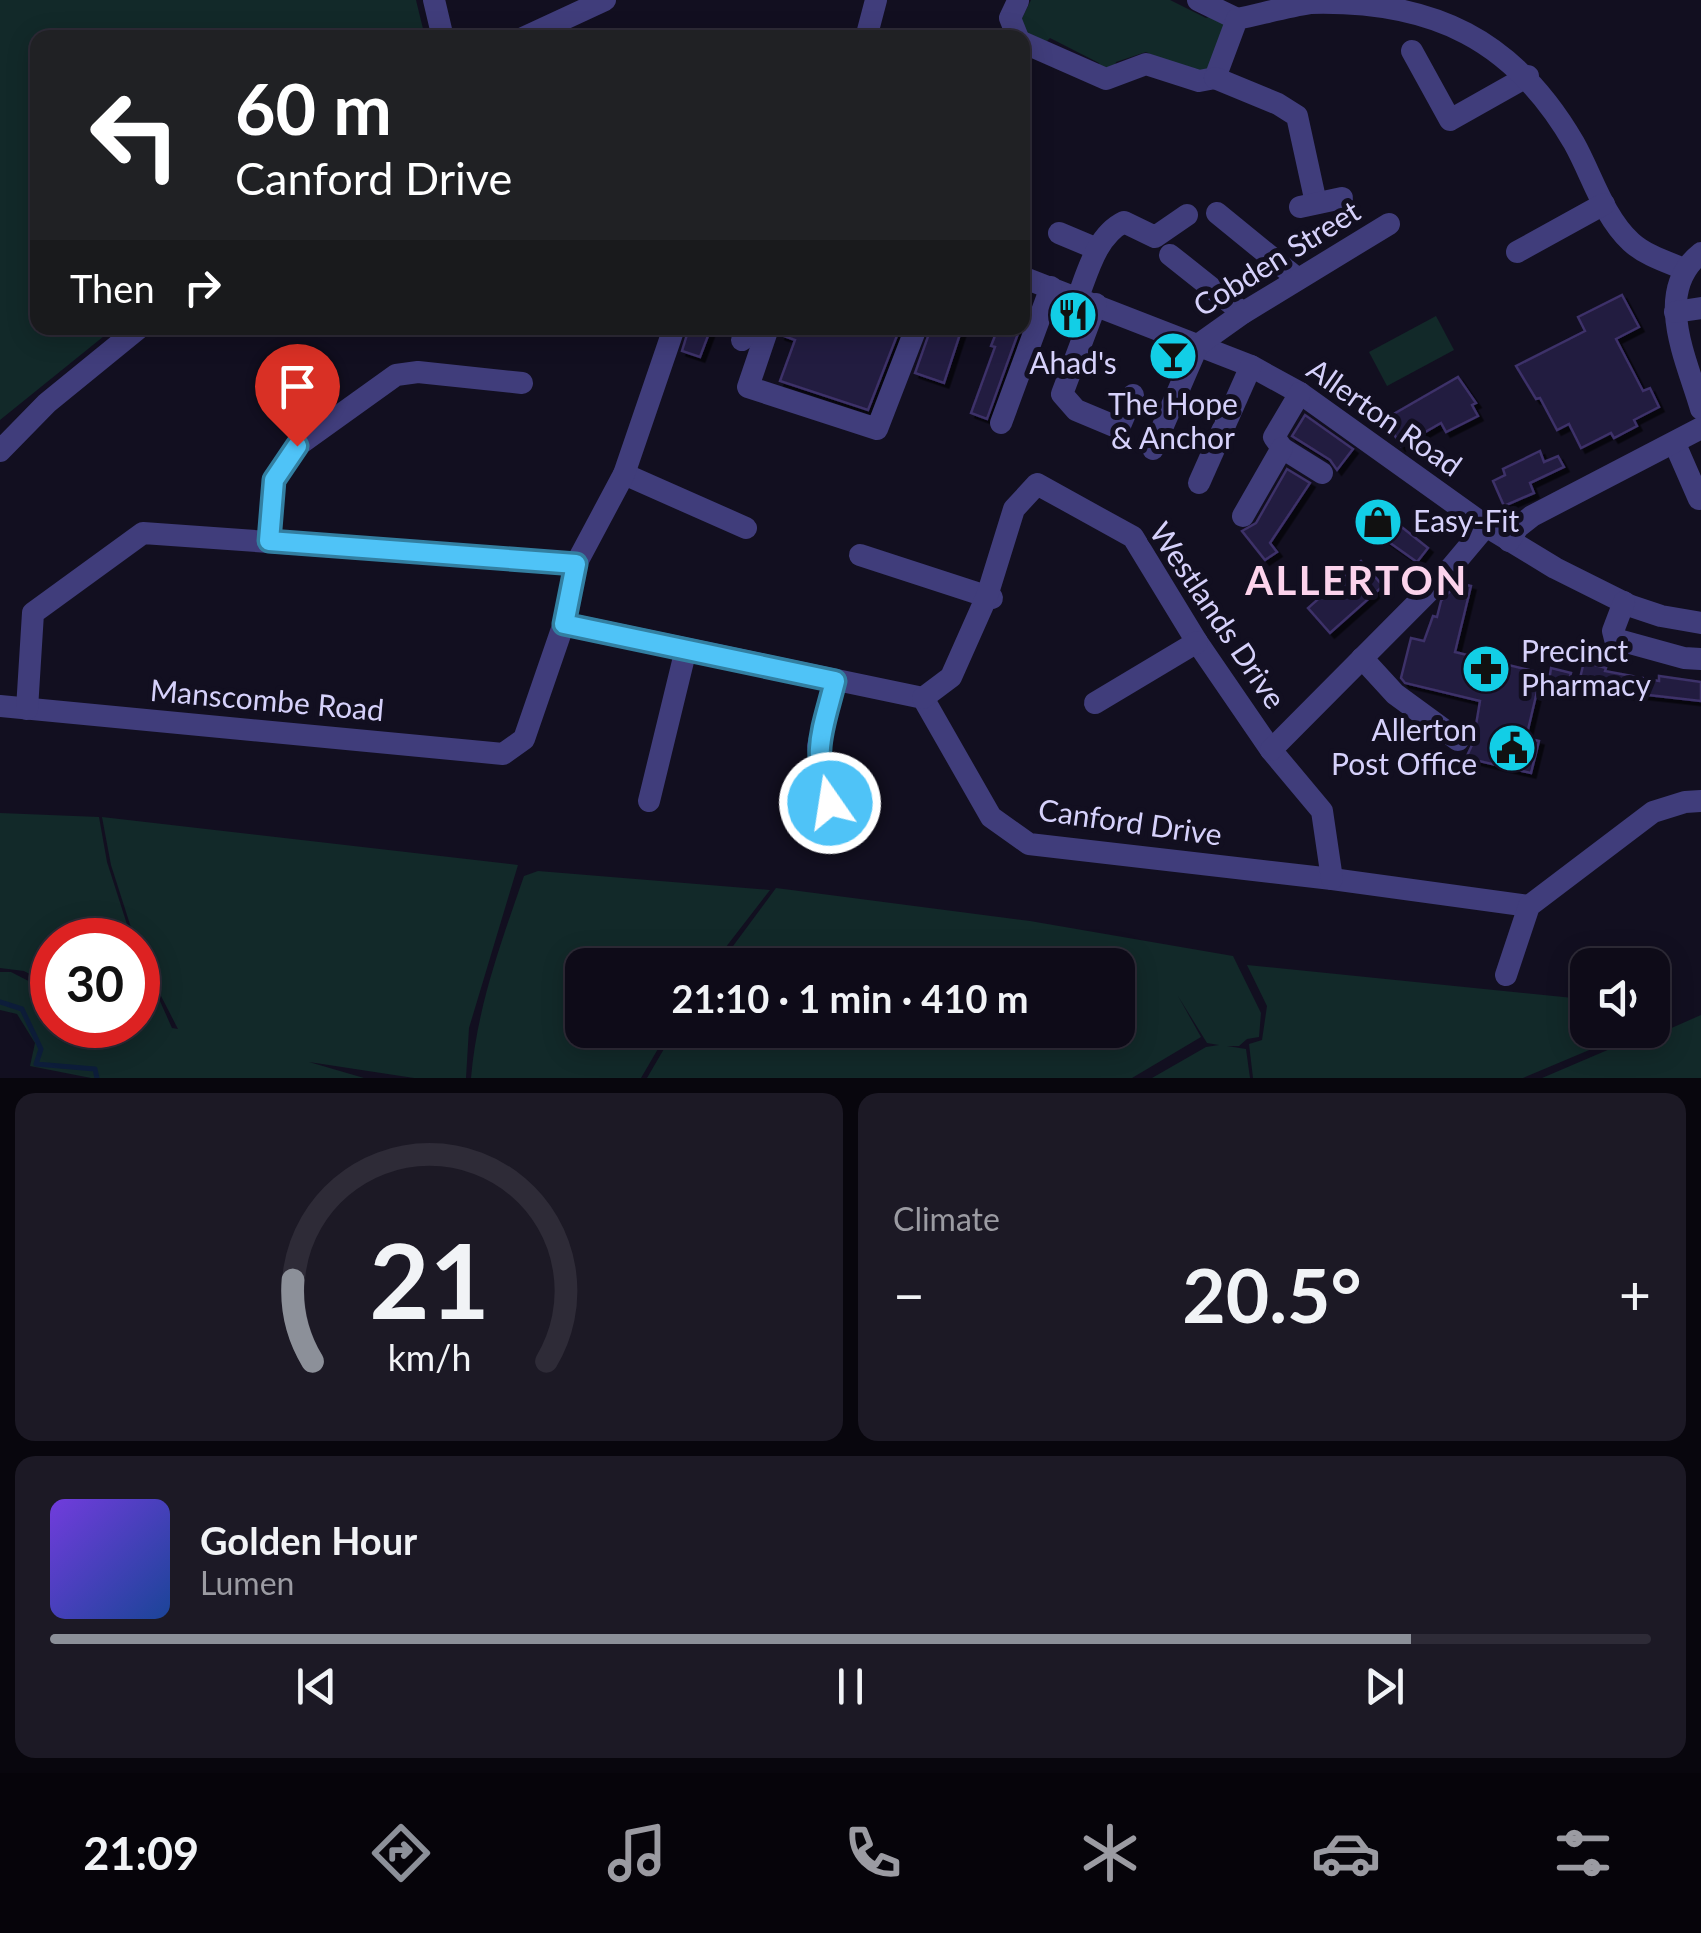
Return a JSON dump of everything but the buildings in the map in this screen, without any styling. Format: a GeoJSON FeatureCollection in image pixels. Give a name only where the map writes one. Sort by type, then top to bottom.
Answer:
{"type":"FeatureCollection","features":[{"type":"Feature","properties":{"kind":"street"},"geometry":{"type":"LineString","coordinates":[[434,0],[441,30]]}},
{"type":"Feature","properties":{"kind":"street"},"geometry":{"type":"LineString","coordinates":[[540,30],[604,0]]}},
{"type":"Feature","properties":{"kind":"street"},"geometry":{"type":"LineString","coordinates":[[868,30],[876,0]]}},
{"type":"Feature","properties":{"kind":"street"},"geometry":{"type":"LineString","coordinates":[[1198,0],[1236,20],[1311,2],[1361,2],[1409,8],[1442,17],[1486,40],[1528,76],[1574,144],[1604,204],[1633,244],[1693,261],[1675,312],[1701,408]]}},
{"type":"Feature","properties":{"kind":"street"},"geometry":{"type":"LineString","coordinates":[[1015,30],[1010,18],[1018,1]]}},
{"type":"Feature","properties":{"kind":"street"},"geometry":{"type":"LineString","coordinates":[[1215,78],[1236,20]]}},
{"type":"Feature","properties":{"kind":"street"},"geometry":{"type":"LineString","coordinates":[[1030,44],[1106,78],[1146,64],[1199,80],[1215,78],[1278,104],[1297,116],[1308,205],[1342,198]]}},
{"type":"Feature","properties":{"kind":"street"},"geometry":{"type":"LineString","coordinates":[[1423,55],[1450,120],[1528,76]]}},
{"type":"Feature","properties":{"kind":"street"},"geometry":{"type":"LineString","coordinates":[[1515,249],[1604,204]]}},
{"type":"Feature","properties":{"kind":"street"},"geometry":{"type":"LineString","coordinates":[[1217,213],[1298,279]]}},
{"type":"Feature","properties":{"kind":"street"},"geometry":{"type":"LineString","coordinates":[[1134,395],[1119,428],[1076,410],[1062,394],[1096,249],[1118,224],[1124,222],[1155,238],[1188,215]]}},
{"type":"Feature","properties":{"kind":"street","name":"Cobden Street"},"geometry":{"type":"LineString","coordinates":[[1198,345],[1389,224]]}},
{"type":"Feature","properties":{"kind":"street"},"geometry":{"type":"LineString","coordinates":[[1059,233],[1096,249]]}},
{"type":"Feature","properties":{"kind":"street"},"geometry":{"type":"LineString","coordinates":[[1170,254],[1244,313]]}},
{"type":"Feature","properties":{"kind":"street","name":"Allerton Road"},"geometry":{"type":"LineString","coordinates":[[1030,280],[1252,366],[1300,393],[1509,541],[1550,576],[1661,616],[1701,624]]}},
{"type":"Feature","properties":{"kind":"street"},"geometry":{"type":"LineString","coordinates":[[1002,423],[1051,287]]}},
{"type":"Feature","properties":{"kind":"street"},"geometry":{"type":"LineString","coordinates":[[1675,312],[1701,308]]}},
{"type":"Feature","properties":{"kind":"street"},"geometry":{"type":"LineString","coordinates":[[0,451],[47,403],[130,335]]}},
{"type":"Feature","properties":{"kind":"street"},"geometry":{"type":"LineString","coordinates":[[671,335],[624,474],[576,564],[564,624],[923,698]]}},
{"type":"Feature","properties":{"kind":"street"},"geometry":{"type":"LineString","coordinates":[[766,335],[748,387],[877,429],[913,335]]}},
{"type":"Feature","properties":{"kind":"street"},"geometry":{"type":"LineString","coordinates":[[1153,449],[1198,345]]}},
{"type":"Feature","properties":{"kind":"street"},"geometry":{"type":"LineString","coordinates":[[1199,483],[1252,366]]}},
{"type":"Feature","properties":{"kind":"street"},"geometry":{"type":"LineString","coordinates":[[269,541],[274,480],[297,446],[396,375],[418,372],[522,383]]}},
{"type":"Feature","properties":{"kind":"street"},"geometry":{"type":"LineString","coordinates":[[1300,393],[1274,436],[1282,448],[1322,473]]}},
{"type":"Feature","properties":{"kind":"street"},"geometry":{"type":"LineString","coordinates":[[1509,541],[1518,526],[1532,516],[1701,428]]}},
{"type":"Feature","properties":{"kind":"street"},"geometry":{"type":"LineString","coordinates":[[1675,444],[1699,499]]}},
{"type":"Feature","properties":{"kind":"street"},"geometry":{"type":"LineString","coordinates":[[1243,516],[1282,448]]}},
{"type":"Feature","properties":{"kind":"street"},"geometry":{"type":"LineString","coordinates":[[624,474],[746,528]]}},
{"type":"Feature","properties":{"kind":"street","name":"Westlands Drive"},"geometry":{"type":"LineString","coordinates":[[923,698],[951,677],[989,597],[1014,510],[1038,484],[1134,537],[1197,642],[1271,750],[1322,811],[1332,879]]}},
{"type":"Feature","properties":{"kind":"street"},"geometry":{"type":"LineString","coordinates":[[1271,750],[1444,576],[1486,526]]}},
{"type":"Feature","properties":{"kind":"street"},"geometry":{"type":"LineString","coordinates":[[26,709],[32,613],[144,533],[576,564]]}},
{"type":"Feature","properties":{"kind":"street"},"geometry":{"type":"LineString","coordinates":[[860,555],[989,597]]}},
{"type":"Feature","properties":{"kind":"street"},"geometry":{"type":"LineString","coordinates":[[1624,602],[1614,631],[1616,639],[1701,659]]}},
{"type":"Feature","properties":{"kind":"street","name":"Manscombe Road"},"geometry":{"type":"LineString","coordinates":[[0,706],[503,754],[524,739],[564,624]]}},
{"type":"Feature","properties":{"kind":"street"},"geometry":{"type":"LineString","coordinates":[[1095,703],[1197,642]]}},
{"type":"Feature","properties":{"kind":"street"},"geometry":{"type":"LineString","coordinates":[[649,800],[686,649]]}},
{"type":"Feature","properties":{"kind":"street"},"geometry":{"type":"LineString","coordinates":[[1362,658],[1395,694],[1458,740]]}},
{"type":"Feature","properties":{"kind":"street"},"geometry":{"type":"LineString","coordinates":[[835,681],[818,746],[821,778],[838,828]]}},
{"type":"Feature","properties":{"kind":"street","name":"Canford Drive"},"geometry":{"type":"LineString","coordinates":[[923,698],[992,817],[1030,844],[1530,906]]}},
{"type":"Feature","properties":{"kind":"street"},"geometry":{"type":"LineString","coordinates":[[1506,974],[1530,906],[1653,812],[1701,801]]}},
{"type":"Feature","properties":{"kind":"green space"},"geometry":{"type":"Polygon","coordinates":[[[0,0],[416,0],[423,30],[30,30],[30,335],[105,335],[0,420],[0,0]]]}},
{"type":"Feature","properties":{"kind":"green space"},"geometry":{"type":"Polygon","coordinates":[[[1031,0],[1170,0],[1206,18],[1226,22],[1209,71],[1198,75],[1146,52],[1116,62],[1114,70],[1100,69],[1099,63],[1050,38],[1045,43],[1030,36],[1021,20],[1031,0]]]}},
{"type":"Feature","properties":{"kind":"green space"},"geometry":{"type":"Polygon","coordinates":[[[1436,316],[1454,350],[1387,386],[1369,352],[1436,316]]]}},
{"type":"Feature","properties":{"kind":"green space"},"geometry":{"type":"Polygon","coordinates":[[[0,813],[99,817],[107,862],[125,918],[30,918],[30,974],[0,968],[0,813]]]}},
{"type":"Feature","properties":{"kind":"green space"},"geometry":{"type":"Polygon","coordinates":[[[102,817],[518,865],[469,1028],[466,1078],[414,1078],[309,1062],[364,1078],[91,1078],[30,1066],[34,1048],[160,1048],[160,1001],[172,1028],[178,1029],[160,995],[160,918],[128,918],[111,865],[102,817]]]}},
{"type":"Feature","properties":{"kind":"green space"},"geometry":{"type":"Polygon","coordinates":[[[538,871],[770,890],[725,948],[565,948],[565,1048],[658,1048],[641,1078],[471,1078],[484,1001],[524,876],[538,871]]]}},
{"type":"Feature","properties":{"kind":"green space"},"geometry":{"type":"Polygon","coordinates":[[[776,888],[1030,921],[1233,956],[1261,1013],[1259,1037],[1247,1039],[1239,1046],[1227,1046],[1246,1049],[1250,1078],[1152,1078],[1206,1047],[1219,1045],[1207,1043],[1178,996],[1201,1037],[1132,1078],[647,1078],[664,1048],[1135,1048],[1135,948],[732,948],[776,888]]]}},
{"type":"Feature","properties":{"kind":"green space"},"geometry":{"type":"Polygon","coordinates":[[[1247,965],[1570,998],[1570,1048],[1594,1048],[1523,1078],[1253,1078],[1249,1044],[1262,1040],[1267,1006],[1247,965]]]}},
{"type":"Feature","properties":{"kind":"green space"},"geometry":{"type":"Polygon","coordinates":[[[0,972],[11,972],[30,982],[30,1035],[17,1014],[0,1010],[0,972]]]}},
{"type":"Feature","properties":{"kind":"green space"},"geometry":{"type":"Polygon","coordinates":[[[1701,1015],[1701,1078],[1542,1078],[1612,1048],[1670,1048],[1670,1029],[1701,1015]]]}},
{"type":"Feature","properties":{"kind":"waterway"},"geometry":{"type":"LineString","coordinates":[[0,1002],[22,1009],[41,1049],[36,1064],[95,1069],[97,1078]]}},
{"type":"Feature","properties":{"kind":"place","name":"Ahad's"},"geometry":{"type":"Point","coordinates":[1073,315]}},
{"type":"Feature","properties":{"kind":"place","name":"The Hope & Anchor"},"geometry":{"type":"Point","coordinates":[1173,356]}},
{"type":"Feature","properties":{"kind":"place","name":"Easy-Fit"},"geometry":{"type":"Point","coordinates":[1378,522]}},
{"type":"Feature","properties":{"kind":"place","name":"Precinct Pharmacy"},"geometry":{"type":"Point","coordinates":[1486,669]}},
{"type":"Feature","properties":{"kind":"place","name":"Allerton Post Office"},"geometry":{"type":"Point","coordinates":[1512,748]}},
{"type":"Feature","properties":{"kind":"district","name":"ALLERTON"},"geometry":{"type":"Point","coordinates":[1357,581]}},
{"type":"Feature","properties":{"kind":"route"},"geometry":{"type":"LineString","coordinates":[[297,446],[274,480],[269,541],[576,564],[564,624],[835,681],[818,746],[821,778],[830,803]]}}]}
